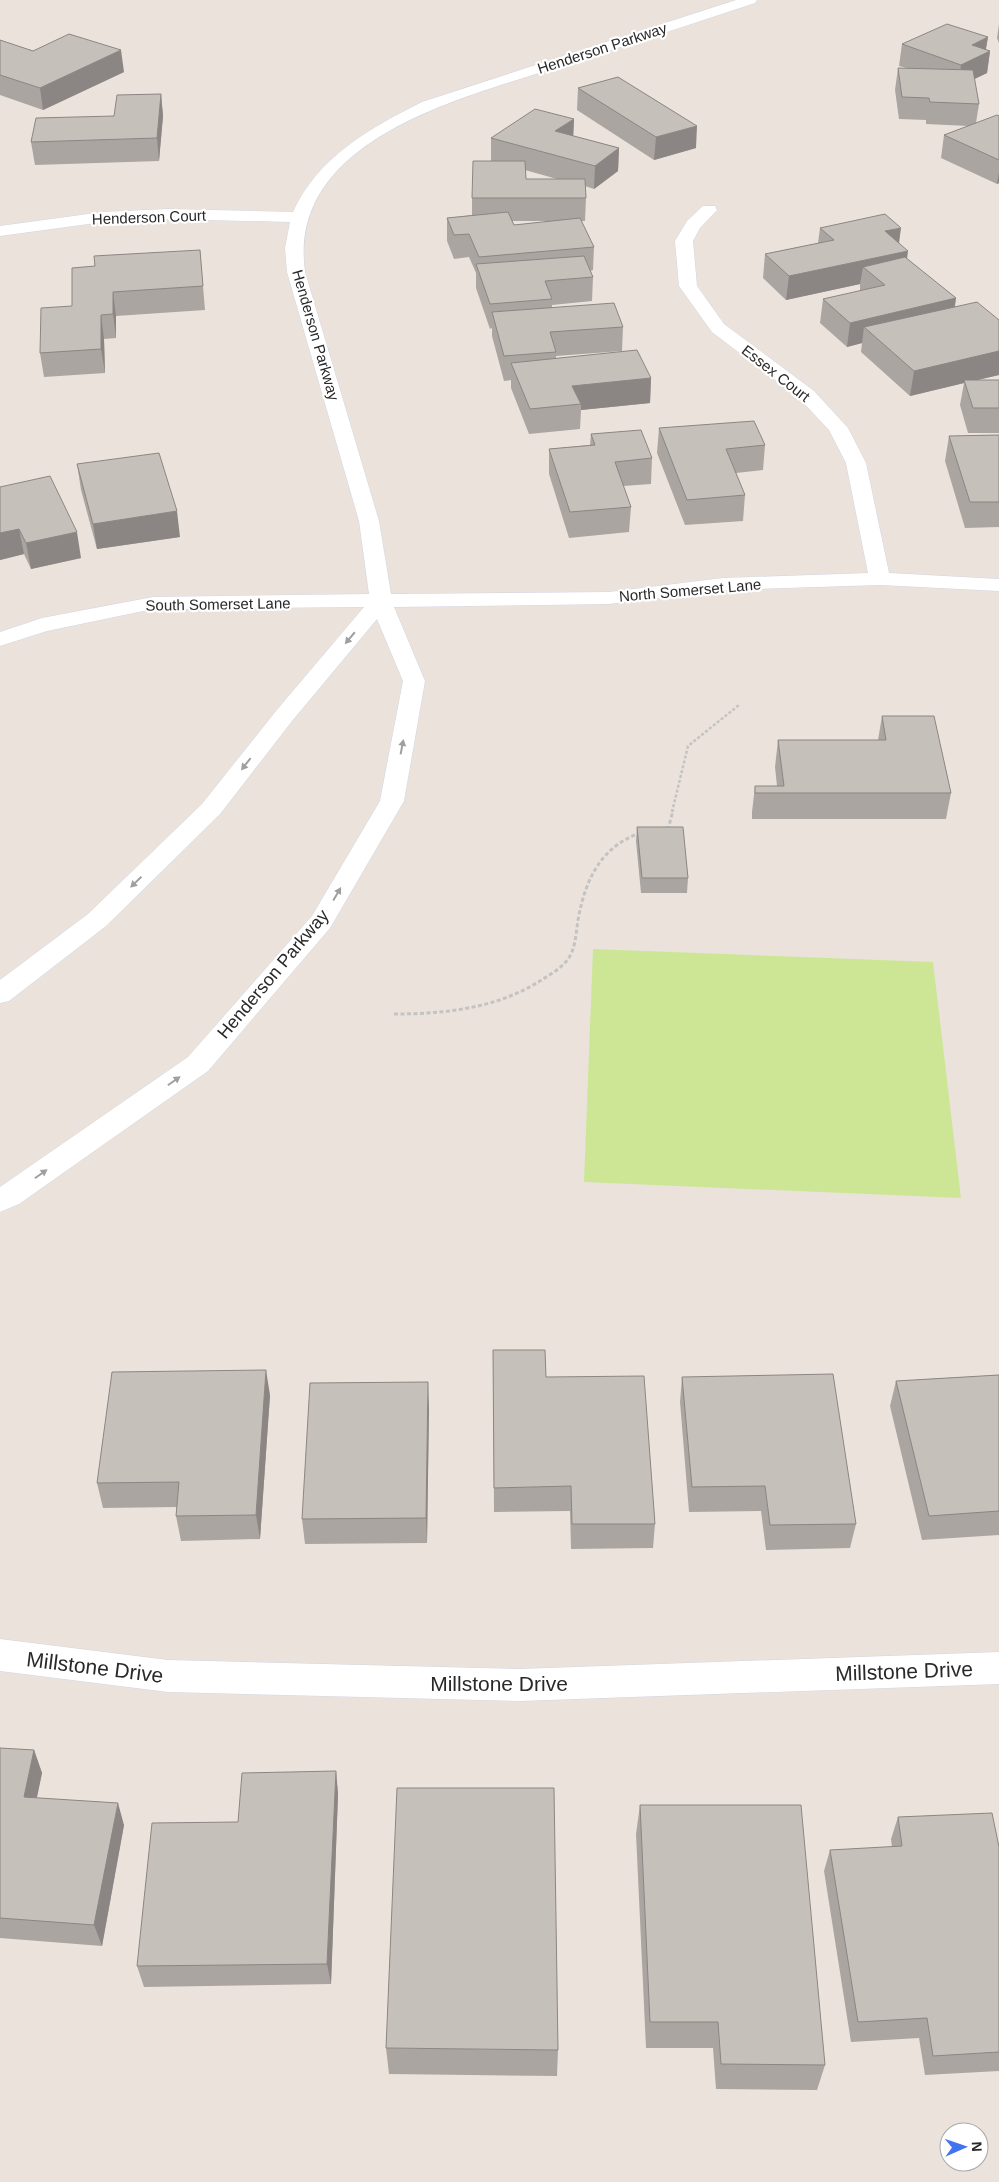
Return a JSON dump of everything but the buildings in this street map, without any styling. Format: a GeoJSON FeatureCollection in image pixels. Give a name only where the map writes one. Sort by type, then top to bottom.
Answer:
{"type":"FeatureCollection","features":[{"type":"Feature","properties":{"kind":"street","name":"Henderson Parkway"},"geometry":{"type":"LineString","coordinates":[[0,1201],[198,1064],[320,922],[392,801],[414,681],[381,601],[369,521],[296,272],[294,246],[299,217],[316,186],[345,154],[380,129],[427,105],[750,0]]}},
{"type":"Feature","properties":{"kind":"street","name":"Essex Court"},"geometry":{"type":"LineString","coordinates":[[709,210],[693,224],[684,241],[688,286],[718,328],[807,395],[838,428],[856,463],[880,579]]}},
{"type":"Feature","properties":{"kind":"street","name":"Henderson Court"},"geometry":{"type":"LineString","coordinates":[[0,231],[103,217],[168,214],[299,217]]}},
{"type":"Feature","properties":{"kind":"street","name":"North Somerset Lane"},"geometry":{"type":"LineString","coordinates":[[381,601],[608,598],[724,584],[880,579],[999,585]]}},
{"type":"Feature","properties":{"kind":"street","name":"South Somerset Lane"},"geometry":{"type":"LineString","coordinates":[[0,639],[42,625],[153,603],[381,601]]}},
{"type":"Feature","properties":{"kind":"street"},"geometry":{"type":"LineString","coordinates":[[0,994],[96,920],[211,809],[284,716],[381,601]]}},
{"type":"Feature","properties":{"kind":"street","name":"Millstone Drive"},"geometry":{"type":"LineString","coordinates":[[0,1655],[168,1676],[520,1685],[999,1668]]}},
{"type":"Feature","properties":{"kind":"path"},"geometry":{"type":"LineString","coordinates":[[668,834],[688,746],[739,705]]}},
{"type":"Feature","properties":{"kind":"path"},"geometry":{"type":"LineString","coordinates":[[394,1014],[426,1015],[460,1010],[492,1003],[538,984],[571,955],[588,882],[605,854],[616,842],[627,836],[649,833]]}},
{"type":"Feature","properties":{"kind":"green space"},"geometry":{"type":"Polygon","coordinates":[[[593,949],[933,962],[961,1198],[584,1182],[593,949]]]}}]}
